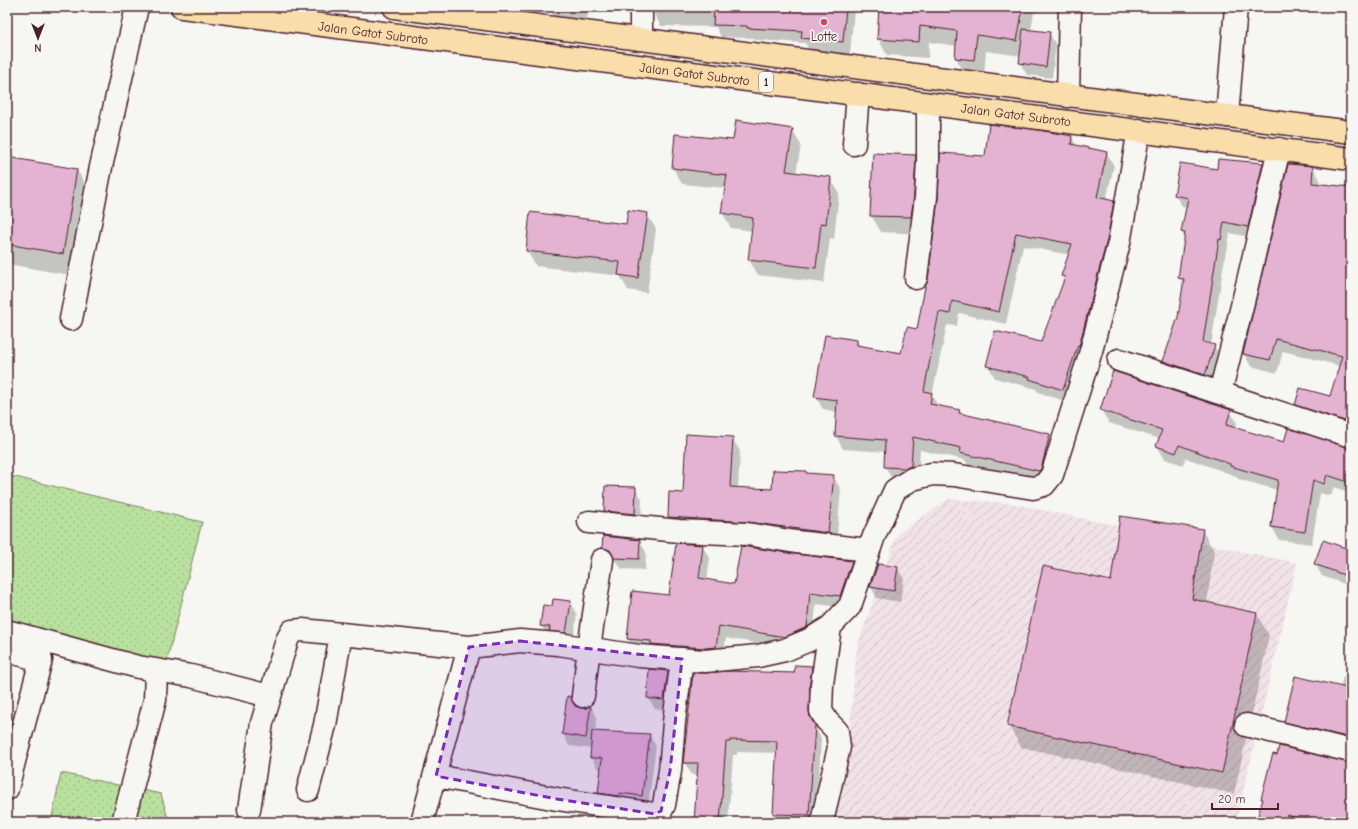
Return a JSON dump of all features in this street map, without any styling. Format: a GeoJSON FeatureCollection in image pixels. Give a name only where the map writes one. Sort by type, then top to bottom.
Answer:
{"type":"FeatureCollection","features":[{"type":"Feature","properties":{"kind":"highway","name":"Jalan Gatot Subroto"},"geometry":{"type":"LineString","coordinates":[[182,7],[341,29],[1139,130],[1351,159]]}},
{"type":"Feature","properties":{"kind":"highway","name":"Jalan Gatot Subroto"},"geometry":{"type":"LineString","coordinates":[[394,7],[462,12],[641,39],[1351,132]]}},
{"type":"Feature","properties":{"kind":"street"},"geometry":{"type":"LineString","coordinates":[[71,319],[100,175],[137,7]]}},
{"type":"Feature","properties":{"kind":"street"},"geometry":{"type":"LineString","coordinates":[[641,39],[642,7]]}},
{"type":"Feature","properties":{"kind":"street"},"geometry":{"type":"LineString","coordinates":[[1068,96],[1070,7]]}},
{"type":"Feature","properties":{"kind":"street"},"geometry":{"type":"LineString","coordinates":[[1227,116],[1236,7]]}},
{"type":"Feature","properties":{"kind":"street"},"geometry":{"type":"LineString","coordinates":[[854,144],[858,94]]}},
{"type":"Feature","properties":{"kind":"street"},"geometry":{"type":"LineString","coordinates":[[916,278],[926,197],[928,104]]}},
{"type":"Feature","properties":{"kind":"street"},"geometry":{"type":"LineString","coordinates":[[249,810],[262,723],[287,640],[292,631],[302,630],[469,647],[520,641],[588,648],[639,656],[705,661],[758,656],[785,650],[809,640],[830,627],[850,606],[874,536],[895,490],[912,479],[932,474],[954,475],[1033,488],[1044,485],[1052,475],[1091,351],[1119,243],[1139,130]]}},
{"type":"Feature","properties":{"kind":"street"},"geometry":{"type":"LineString","coordinates":[[1220,393],[1279,149]]}},
{"type":"Feature","properties":{"kind":"street"},"geometry":{"type":"LineString","coordinates":[[1119,360],[1351,436]]}},
{"type":"Feature","properties":{"kind":"street"},"geometry":{"type":"LineString","coordinates":[[589,522],[679,531],[747,534],[796,542],[869,550]]}},
{"type":"Feature","properties":{"kind":"street"},"geometry":{"type":"LineString","coordinates":[[583,696],[588,648],[602,560]]}},
{"type":"Feature","properties":{"kind":"street"},"geometry":{"type":"LineString","coordinates":[[822,822],[839,747],[837,731],[827,721],[822,711],[822,684],[830,627]]}},
{"type":"Feature","properties":{"kind":"street"},"geometry":{"type":"LineString","coordinates":[[7,631],[138,666],[191,676],[269,696]]}},
{"type":"Feature","properties":{"kind":"street"},"geometry":{"type":"LineString","coordinates":[[308,790],[325,725],[341,634]]}},
{"type":"Feature","properties":{"kind":"street"},"geometry":{"type":"LineString","coordinates":[[422,822],[436,776],[469,647]]}},
{"type":"Feature","properties":{"kind":"street"},"geometry":{"type":"LineString","coordinates":[[7,651],[40,660],[12,748],[7,789]]}},
{"type":"Feature","properties":{"kind":"street"},"geometry":{"type":"LineString","coordinates":[[436,776],[557,799],[655,814],[661,811],[664,805],[670,771],[674,722],[682,659]]}},
{"type":"Feature","properties":{"kind":"street"},"geometry":{"type":"LineString","coordinates":[[123,822],[155,700],[156,670]]}},
{"type":"Feature","properties":{"kind":"street"},"geometry":{"type":"LineString","coordinates":[[1246,725],[1351,751]]}},
{"type":"Feature","properties":{"kind":"highlighted area"},"geometry":{"type":"Polygon","coordinates":[[[520,641],[682,659],[670,771],[661,811],[655,814],[557,799],[436,776],[469,647],[520,641]]]}},
{"type":"Feature","properties":{"kind":"shaded area"},"geometry":{"type":"Polygon","coordinates":[[[949,499],[1009,503],[1297,563],[1236,822],[832,822],[848,748],[857,647],[897,534],[949,499]]]}},
{"type":"Feature","properties":{"kind":"green space"},"geometry":{"type":"Polygon","coordinates":[[[7,475],[202,522],[167,660],[87,659],[7,635],[7,475]]]}},
{"type":"Feature","properties":{"kind":"green space"},"geometry":{"type":"Polygon","coordinates":[[[61,773],[161,794],[169,822],[51,822],[61,773]]]}},
{"type":"Feature","properties":{"kind":"building"},"geometry":{"type":"Polygon","coordinates":[[[714,7],[846,7],[843,42],[801,38],[802,31],[747,28],[747,26],[713,25],[714,7]]]}},
{"type":"Feature","properties":{"kind":"building"},"geometry":{"type":"Polygon","coordinates":[[[879,7],[1023,7],[1017,41],[977,35],[974,60],[955,58],[957,31],[920,26],[919,42],[877,39],[879,7]]]}},
{"type":"Feature","properties":{"kind":"building"},"geometry":{"type":"Polygon","coordinates":[[[1023,29],[1050,32],[1046,67],[1019,63],[1023,29]]]}},
{"type":"Feature","properties":{"kind":"building"},"geometry":{"type":"Polygon","coordinates":[[[736,120],[793,129],[786,171],[831,177],[826,224],[821,223],[816,268],[748,260],[753,218],[721,213],[727,175],[672,168],[675,134],[733,140],[736,120]]]}},
{"type":"Feature","properties":{"kind":"building"},"geometry":{"type":"Polygon","coordinates":[[[989,124],[1033,129],[1072,136],[1071,144],[1107,152],[1097,197],[1114,201],[1107,240],[1079,346],[1078,345],[1063,390],[1029,379],[1030,377],[986,366],[995,331],[1041,342],[1065,277],[1061,276],[1072,244],[1016,233],[999,312],[952,301],[950,314],[939,312],[924,391],[932,393],[930,404],[960,410],[959,413],[1050,434],[1041,469],[1039,471],[960,453],[961,448],[913,437],[911,466],[906,468],[884,467],[885,440],[835,436],[837,400],[814,397],[825,335],[857,340],[857,345],[901,353],[907,327],[917,329],[925,287],[928,280],[938,199],[940,153],[985,156],[989,124]]]}},
{"type":"Feature","properties":{"kind":"building"},"geometry":{"type":"Polygon","coordinates":[[[873,153],[916,155],[914,196],[911,217],[870,216],[873,153]]]}},
{"type":"Feature","properties":{"kind":"building"},"geometry":{"type":"Polygon","coordinates":[[[7,157],[77,169],[63,254],[7,244],[7,157]]]}},
{"type":"Feature","properties":{"kind":"building"},"geometry":{"type":"Polygon","coordinates":[[[1218,159],[1263,163],[1248,227],[1224,222],[1221,240],[1219,239],[1203,342],[1215,345],[1205,375],[1163,361],[1178,317],[1184,279],[1178,278],[1185,233],[1181,232],[1188,198],[1174,195],[1180,163],[1217,169],[1218,159]]]}},
{"type":"Feature","properties":{"kind":"building"},"geometry":{"type":"Polygon","coordinates":[[[1288,164],[1313,166],[1312,183],[1351,187],[1351,423],[1295,405],[1300,388],[1330,396],[1342,356],[1276,339],[1270,360],[1243,354],[1288,164]]]}},
{"type":"Feature","properties":{"kind":"building"},"geometry":{"type":"Polygon","coordinates":[[[628,210],[648,213],[638,278],[618,275],[620,262],[526,251],[530,212],[626,224],[628,210]]]}},
{"type":"Feature","properties":{"kind":"building"},"geometry":{"type":"Polygon","coordinates":[[[1113,371],[1231,410],[1226,425],[1284,442],[1288,428],[1351,448],[1351,483],[1327,475],[1324,484],[1313,480],[1305,532],[1271,527],[1278,480],[1230,466],[1230,464],[1179,445],[1176,453],[1156,446],[1162,430],[1100,410],[1113,371]]]}},
{"type":"Feature","properties":{"kind":"building"},"geometry":{"type":"Polygon","coordinates":[[[686,434],[733,437],[730,487],[772,489],[773,470],[806,471],[806,473],[834,475],[828,533],[748,522],[668,517],[669,492],[683,493],[686,434]]]}},
{"type":"Feature","properties":{"kind":"building"},"geometry":{"type":"Polygon","coordinates":[[[605,486],[636,487],[635,514],[604,511],[605,486]]]}},
{"type":"Feature","properties":{"kind":"building"},"geometry":{"type":"Polygon","coordinates":[[[1120,516],[1203,529],[1192,599],[1257,613],[1222,773],[1007,726],[1043,566],[1111,581],[1120,516]]]}},
{"type":"Feature","properties":{"kind":"building"},"geometry":{"type":"Polygon","coordinates":[[[603,536],[640,540],[639,559],[614,558],[610,550],[602,548],[603,536]]]}},
{"type":"Feature","properties":{"kind":"building"},"geometry":{"type":"Polygon","coordinates":[[[1323,540],[1351,550],[1351,556],[1344,575],[1314,564],[1323,540]]]}},
{"type":"Feature","properties":{"kind":"building"},"geometry":{"type":"Polygon","coordinates":[[[676,543],[703,545],[699,578],[734,584],[741,546],[852,561],[840,596],[810,592],[807,627],[785,637],[719,626],[716,647],[705,648],[651,644],[651,641],[627,639],[632,591],[669,595],[676,543]]]}},
{"type":"Feature","properties":{"kind":"building"},"geometry":{"type":"Polygon","coordinates":[[[878,564],[898,567],[894,591],[870,587],[878,564]]]}},
{"type":"Feature","properties":{"kind":"building"},"geometry":{"type":"Polygon","coordinates":[[[553,599],[571,601],[566,633],[549,631],[550,627],[540,626],[543,605],[552,606],[553,599]]]}},
{"type":"Feature","properties":{"kind":"building"},"geometry":{"type":"Polygon","coordinates":[[[795,665],[812,666],[809,711],[810,717],[815,725],[809,815],[773,814],[777,741],[730,740],[730,742],[726,742],[720,822],[694,822],[698,763],[683,763],[693,673],[728,671],[794,673],[795,665]]]}},
{"type":"Feature","properties":{"kind":"building"},"geometry":{"type":"Polygon","coordinates":[[[649,669],[668,671],[664,700],[647,698],[649,669]]]}},
{"type":"Feature","properties":{"kind":"building"},"geometry":{"type":"Polygon","coordinates":[[[1295,676],[1351,689],[1351,738],[1284,722],[1295,676]]]}},
{"type":"Feature","properties":{"kind":"building"},"geometry":{"type":"Polygon","coordinates":[[[567,696],[571,697],[575,706],[587,708],[591,705],[586,738],[562,734],[567,696]]]}},
{"type":"Feature","properties":{"kind":"building"},"geometry":{"type":"Polygon","coordinates":[[[592,731],[650,734],[642,796],[619,793],[619,796],[598,793],[602,758],[590,758],[592,731]]]}},
{"type":"Feature","properties":{"kind":"building"},"geometry":{"type":"Polygon","coordinates":[[[1279,746],[1351,763],[1351,822],[1311,822],[1287,815],[1285,822],[1256,822],[1263,799],[1261,799],[1273,754],[1277,755],[1279,746]]]}},
{"type":"Feature","properties":{"kind":"place","name":"Lotte"},"geometry":{"type":"Point","coordinates":[824,22]}}]}
